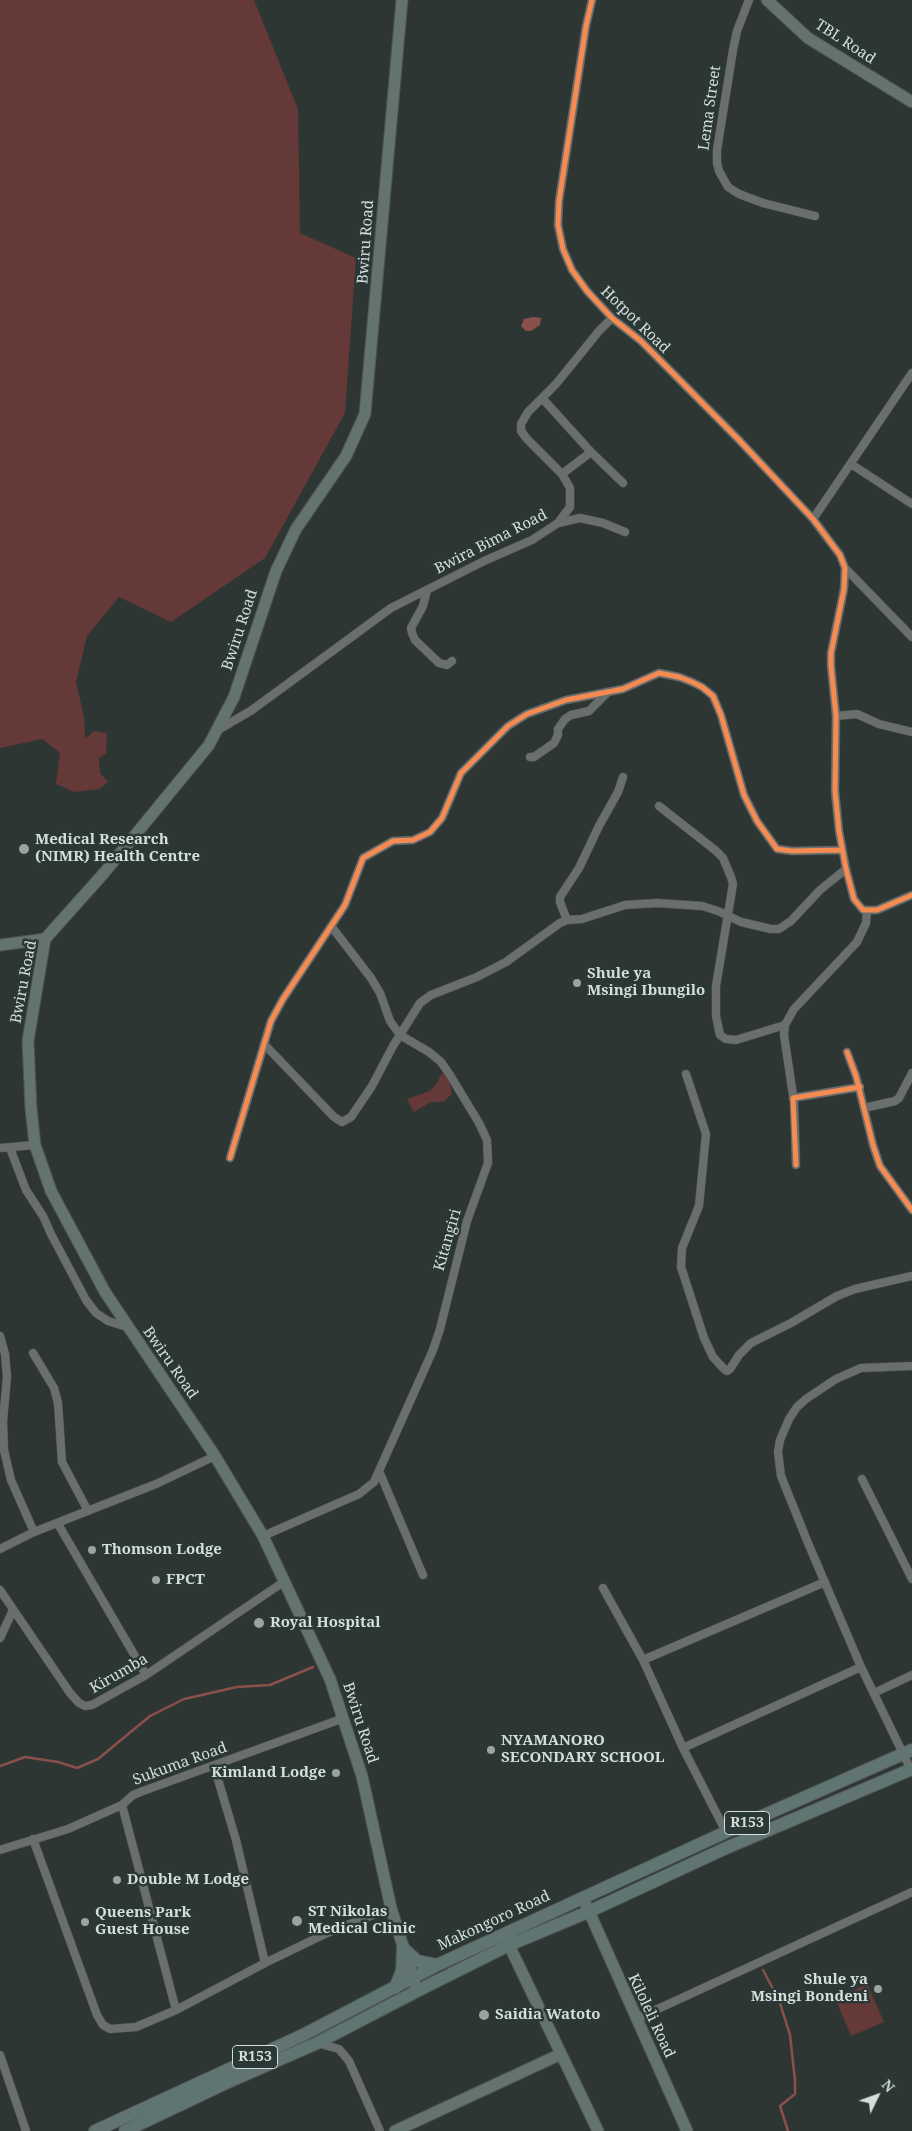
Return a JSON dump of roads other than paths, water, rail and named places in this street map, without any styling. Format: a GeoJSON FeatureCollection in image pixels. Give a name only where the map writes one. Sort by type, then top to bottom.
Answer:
{"type":"FeatureCollection","features":[{"type":"Feature","properties":{"kind":"main road","name":"Bwiru Road"},"geometry":{"type":"LineString","coordinates":[[402,0],[365,414],[346,456],[296,529],[276,571],[234,697],[218,730],[202,756],[174,790],[45,939],[28,1041],[31,1109],[35,1146],[51,1191],[82,1252],[127,1327],[215,1456],[263,1536],[330,1679],[362,1776],[392,1908],[417,1991]]}},
{"type":"Feature","properties":{"kind":"main road","name":"TBL Road"},"geometry":{"type":"LineString","coordinates":[[766,0],[808,38],[912,102]]}},
{"type":"Feature","properties":{"kind":"main road"},"geometry":{"type":"LineString","coordinates":[[0,945],[45,939]]}},
{"type":"Feature","properties":{"kind":"main road","name":"Makongoro Road"},"geometry":{"type":"LineString","coordinates":[[95,2131],[303,2035],[437,1965],[726,1832],[908,1752]]}},
{"type":"Feature","properties":{"kind":"main road","name":"Makongoro Road"},"geometry":{"type":"LineString","coordinates":[[125,2131],[228,2082],[316,2044],[509,1945],[588,1912],[726,1848],[911,1769]]}},
{"type":"Feature","properties":{"kind":"main road","name":"Kiloleli Road"},"geometry":{"type":"LineString","coordinates":[[582,1898],[687,2131]]}},
{"type":"Feature","properties":{"kind":"main road"},"geometry":{"type":"LineString","coordinates":[[509,1945],[598,2131]]}},
{"type":"Feature","properties":{"kind":"main road"},"geometry":{"type":"LineString","coordinates":[[403,1948],[417,1961],[437,1965]]}},
{"type":"Feature","properties":{"kind":"main road"},"geometry":{"type":"LineString","coordinates":[[395,1988],[402,1971],[403,1948]]}},
{"type":"Feature","properties":{"kind":"main road"},"geometry":{"type":"LineString","coordinates":[[395,2131],[561,2054]]}},
{"type":"Feature","properties":{"kind":"street","name":"Hotpot Road"},"geometry":{"type":"LineString","coordinates":[[592,0],[563,169],[558,225],[563,249],[572,270],[587,291],[612,318],[641,341],[739,440],[813,519],[840,555],[845,568],[912,637]]}},
{"type":"Feature","properties":{"kind":"street","name":"Lema Street"},"geometry":{"type":"LineString","coordinates":[[749,0],[742,16],[733,50],[716,163],[728,187],[739,194],[762,203],[815,216]]}},
{"type":"Feature","properties":{"kind":"street","name":"Bwira Bima Road"},"geometry":{"type":"LineString","coordinates":[[218,730],[252,710],[391,608],[484,561],[532,540],[558,524],[570,507],[572,500],[570,488],[562,474],[538,452],[521,430],[523,419],[612,318]]}},
{"type":"Feature","properties":{"kind":"street"},"geometry":{"type":"LineString","coordinates":[[813,519],[912,373]]}},
{"type":"Feature","properties":{"kind":"street"},"geometry":{"type":"LineString","coordinates":[[542,398],[591,452],[623,483]]}},
{"type":"Feature","properties":{"kind":"street"},"geometry":{"type":"LineString","coordinates":[[562,474],[591,452]]}},
{"type":"Feature","properties":{"kind":"street"},"geometry":{"type":"LineString","coordinates":[[851,464],[912,504]]}},
{"type":"Feature","properties":{"kind":"street"},"geometry":{"type":"LineString","coordinates":[[558,524],[580,518],[603,523],[625,532]]}},
{"type":"Feature","properties":{"kind":"street"},"geometry":{"type":"LineString","coordinates":[[845,568],[844,589],[831,653],[836,716],[835,791],[842,850],[854,899],[857,904],[867,910],[877,910],[912,896]]}},
{"type":"Feature","properties":{"kind":"street"},"geometry":{"type":"LineString","coordinates":[[427,590],[424,606],[412,628],[412,633],[415,640],[439,663],[447,665],[452,661]]}},
{"type":"Feature","properties":{"kind":"street"},"geometry":{"type":"LineString","coordinates":[[230,1158],[271,1021],[283,998],[350,895],[362,858],[393,841],[413,840],[430,832],[442,818],[461,773],[515,720],[566,700],[608,692],[659,674],[679,677],[702,687],[709,692],[716,703],[738,776],[750,808],[764,832],[777,849],[792,852],[842,850]]}},
{"type":"Feature","properties":{"kind":"street"},"geometry":{"type":"LineString","coordinates":[[530,758],[554,743],[558,735],[558,729],[565,719],[589,711],[608,692]]}},
{"type":"Feature","properties":{"kind":"street"},"geometry":{"type":"LineString","coordinates":[[836,716],[857,714],[879,724],[912,732]]}},
{"type":"Feature","properties":{"kind":"street"},"geometry":{"type":"LineString","coordinates":[[567,920],[560,897],[580,868],[599,826],[618,792],[622,777]]}},
{"type":"Feature","properties":{"kind":"street"},"geometry":{"type":"LineString","coordinates":[[658,806],[723,858],[730,871],[732,884],[716,986],[716,1016],[720,1035],[726,1039],[736,1040],[785,1025]]}},
{"type":"Feature","properties":{"kind":"street"},"geometry":{"type":"LineString","coordinates":[[264,1044],[334,1118],[342,1122],[350,1117],[372,1086],[420,1003],[431,995],[499,966],[519,954],[544,933],[567,920],[582,919],[625,905],[650,903],[702,906],[741,922],[771,929],[785,926],[820,890],[846,869]]}},
{"type":"Feature","properties":{"kind":"street"},"geometry":{"type":"LineString","coordinates":[[796,1165],[793,1098],[784,1035],[785,1025],[794,1009],[862,936],[867,910]]}},
{"type":"Feature","properties":{"kind":"street","name":"Kitangiri"},"geometry":{"type":"LineString","coordinates":[[263,1536],[359,1494],[374,1482],[433,1350],[467,1221],[488,1163],[487,1140],[479,1123],[441,1062],[429,1052],[400,1035],[390,1021],[380,993],[371,978],[330,926]]}},
{"type":"Feature","properties":{"kind":"street"},"geometry":{"type":"LineString","coordinates":[[847,1052],[860,1087],[872,1145],[880,1166],[912,1210]]}},
{"type":"Feature","properties":{"kind":"street"},"geometry":{"type":"LineString","coordinates":[[686,1074],[706,1134],[699,1206],[682,1248],[681,1267],[704,1338],[713,1357],[724,1369],[727,1371],[730,1369],[739,1354],[751,1343],[791,1323],[837,1296],[912,1276]]}},
{"type":"Feature","properties":{"kind":"street"},"geometry":{"type":"LineString","coordinates":[[864,1108],[895,1101],[899,1098],[912,1074]]}},
{"type":"Feature","properties":{"kind":"street"},"geometry":{"type":"LineString","coordinates":[[793,1098],[860,1087]]}},
{"type":"Feature","properties":{"kind":"street"},"geometry":{"type":"LineString","coordinates":[[0,1148],[35,1146]]}},
{"type":"Feature","properties":{"kind":"street"},"geometry":{"type":"LineString","coordinates":[[10,1148],[26,1190],[44,1216],[51,1234],[86,1300],[96,1313],[108,1321],[127,1327]]}},
{"type":"Feature","properties":{"kind":"street"},"geometry":{"type":"LineString","coordinates":[[0,1336],[5,1354],[6,1377],[2,1421],[4,1450],[11,1480],[34,1532]]}},
{"type":"Feature","properties":{"kind":"street"},"geometry":{"type":"LineString","coordinates":[[33,1353],[54,1388],[58,1403],[62,1462],[88,1511]]}},
{"type":"Feature","properties":{"kind":"street"},"geometry":{"type":"LineString","coordinates":[[911,1769],[908,1752],[861,1667],[778,1465],[780,1440],[789,1419],[797,1407],[806,1399],[843,1376],[861,1368],[912,1366]]}},
{"type":"Feature","properties":{"kind":"street"},"geometry":{"type":"LineString","coordinates":[[0,1549],[34,1532],[156,1484],[215,1456]]}},
{"type":"Feature","properties":{"kind":"street"},"geometry":{"type":"LineString","coordinates":[[380,1471],[423,1575]]}},
{"type":"Feature","properties":{"kind":"street"},"geometry":{"type":"LineString","coordinates":[[862,1479],[912,1578]]}},
{"type":"Feature","properties":{"kind":"street"},"geometry":{"type":"LineString","coordinates":[[58,1524],[146,1675]]}},
{"type":"Feature","properties":{"kind":"street","name":"Kirumba"},"geometry":{"type":"LineString","coordinates":[[0,1590],[79,1703],[85,1706],[92,1705],[146,1675],[285,1581]]}},
{"type":"Feature","properties":{"kind":"street"},"geometry":{"type":"LineString","coordinates":[[643,1660],[825,1582]]}},
{"type":"Feature","properties":{"kind":"street"},"geometry":{"type":"LineString","coordinates":[[602,1588],[643,1660],[683,1748],[726,1832]]}},
{"type":"Feature","properties":{"kind":"street"},"geometry":{"type":"LineString","coordinates":[[0,1638],[13,1610]]}},
{"type":"Feature","properties":{"kind":"street"},"geometry":{"type":"LineString","coordinates":[[683,1748],[861,1667]]}},
{"type":"Feature","properties":{"kind":"street"},"geometry":{"type":"LineString","coordinates":[[874,1693],[912,1676]]}},
{"type":"Feature","properties":{"kind":"street","name":"Sukuma Road"},"geometry":{"type":"LineString","coordinates":[[0,1850],[68,1829],[122,1805],[133,1795],[344,1718]]}},
{"type":"Feature","properties":{"kind":"street"},"geometry":{"type":"LineString","coordinates":[[214,1766],[236,1840],[265,1963]]}},
{"type":"Feature","properties":{"kind":"street"},"geometry":{"type":"LineString","coordinates":[[122,1805],[176,2010]]}},
{"type":"Feature","properties":{"kind":"street"},"geometry":{"type":"LineString","coordinates":[[32,1839],[97,2015],[103,2025],[110,2028],[136,2027],[176,2010],[265,1963],[327,1934],[392,1908]]}},
{"type":"Feature","properties":{"kind":"street"},"geometry":{"type":"LineString","coordinates":[[636,2018],[912,1892]]}},
{"type":"Feature","properties":{"kind":"street"},"geometry":{"type":"LineString","coordinates":[[316,2044],[339,2049],[349,2061],[380,2131]]}},
{"type":"Feature","properties":{"kind":"street"},"geometry":{"type":"LineString","coordinates":[[0,2055],[26,2131]]}},
{"type":"Feature","properties":{"kind":"waterway"},"geometry":{"type":"LineString","coordinates":[[0,1766],[25,1757],[58,1762],[77,1768],[98,1759],[150,1716],[184,1699],[237,1687],[270,1685],[313,1667]]}},
{"type":"Feature","properties":{"kind":"waterway"},"geometry":{"type":"LineString","coordinates":[[763,1970],[779,2000],[790,2035],[795,2094],[780,2106],[788,2131]]}},
{"type":"Feature","properties":{"kind":"place","name":"Medical Research (NIMR) Health Centre"},"geometry":{"type":"Point","coordinates":[24,849]}},
{"type":"Feature","properties":{"kind":"place","name":"Shule ya Msingi Ibungilo"},"geometry":{"type":"Point","coordinates":[577,983]}},
{"type":"Feature","properties":{"kind":"place","name":"Thomson Lodge"},"geometry":{"type":"Point","coordinates":[92,1550]}},
{"type":"Feature","properties":{"kind":"place","name":"FPCT"},"geometry":{"type":"Point","coordinates":[156,1580]}},
{"type":"Feature","properties":{"kind":"place","name":"Royal Hospital"},"geometry":{"type":"Point","coordinates":[259,1623]}},
{"type":"Feature","properties":{"kind":"place","name":"NYAMANORO SECONDARY SCHOOL"},"geometry":{"type":"Point","coordinates":[491,1750]}},
{"type":"Feature","properties":{"kind":"place","name":"Kimland Lodge"},"geometry":{"type":"Point","coordinates":[336,1773]}},
{"type":"Feature","properties":{"kind":"place","name":"Double M Lodge"},"geometry":{"type":"Point","coordinates":[117,1880]}},
{"type":"Feature","properties":{"kind":"place","name":"ST Nikolas Medical Clinic"},"geometry":{"type":"Point","coordinates":[297,1921]}},
{"type":"Feature","properties":{"kind":"place","name":"Queens Park Guest House"},"geometry":{"type":"Point","coordinates":[85,1922]}},
{"type":"Feature","properties":{"kind":"place","name":"Shule ya Msingi Bondeni"},"geometry":{"type":"Point","coordinates":[878,1989]}},
{"type":"Feature","properties":{"kind":"place","name":"Saidia Watoto"},"geometry":{"type":"Point","coordinates":[484,2015]}}]}
